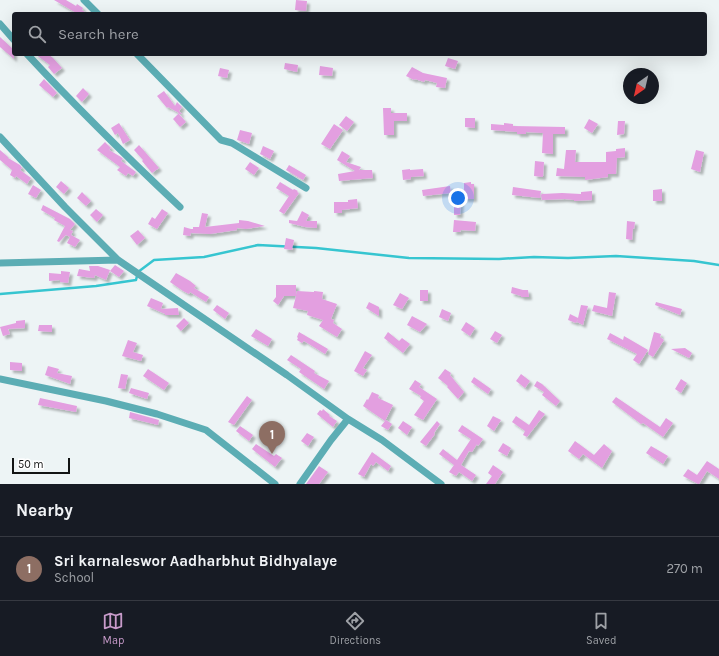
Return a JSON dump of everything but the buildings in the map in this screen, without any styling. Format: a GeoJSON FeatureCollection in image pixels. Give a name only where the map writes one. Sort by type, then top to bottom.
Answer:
{"type":"FeatureCollection","features":[{"type":"Feature","properties":{"kind":"street"},"geometry":{"type":"LineString","coordinates":[[84,0],[96,12]]}},
{"type":"Feature","properties":{"kind":"street"},"geometry":{"type":"LineString","coordinates":[[0,24],[12,38]]}},
{"type":"Feature","properties":{"kind":"street"},"geometry":{"type":"LineString","coordinates":[[29,56],[68,99],[120,151],[180,207]]}},
{"type":"Feature","properties":{"kind":"street"},"geometry":{"type":"LineString","coordinates":[[139,56],[221,140],[232,143],[306,188]]}},
{"type":"Feature","properties":{"kind":"street"},"geometry":{"type":"LineString","coordinates":[[0,137],[65,207],[118,260],[287,374],[348,419],[382,440],[441,484]]}},
{"type":"Feature","properties":{"kind":"street"},"geometry":{"type":"LineString","coordinates":[[0,264],[118,260]]}},
{"type":"Feature","properties":{"kind":"street"},"geometry":{"type":"LineString","coordinates":[[0,379],[106,401],[157,414],[206,430],[275,484]]}},
{"type":"Feature","properties":{"kind":"street"},"geometry":{"type":"LineString","coordinates":[[300,484],[331,440],[348,419]]}},
{"type":"Feature","properties":{"kind":"waterway"},"geometry":{"type":"LineString","coordinates":[[0,294],[96,286],[136,280],[138,272],[154,260],[204,257],[258,245],[316,248],[409,258],[499,259],[616,256],[694,261],[719,265]]}},
{"type":"Feature","properties":{"kind":"place","name":"Sri karnaleswor Aadharbhut Bidhyalaye"},"geometry":{"type":"Point","coordinates":[272,454]}}]}
